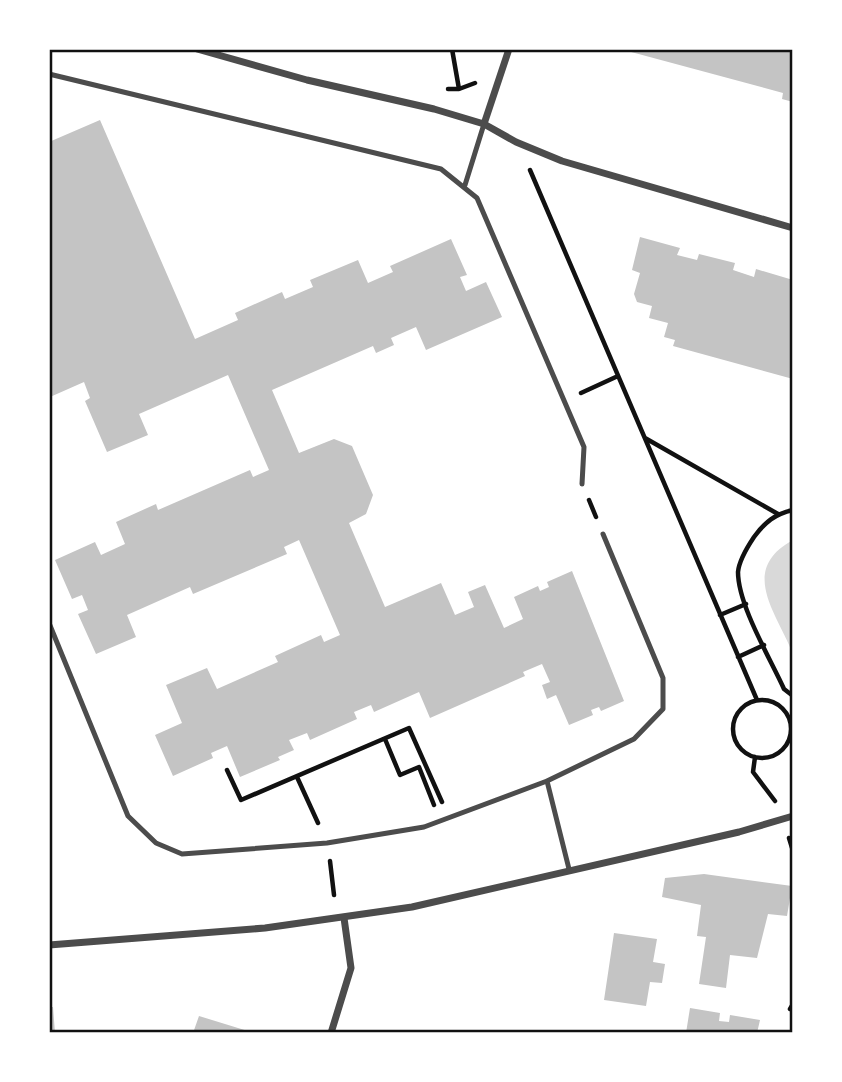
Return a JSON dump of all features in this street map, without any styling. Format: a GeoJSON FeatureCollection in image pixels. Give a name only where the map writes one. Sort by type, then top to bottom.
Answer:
{"type":"FeatureCollection","features":[{"type":"Feature","properties":{"kind":"street"},"geometry":{"type":"LineString","coordinates":[[197,49],[307,80],[434,109],[484,124],[516,142],[562,161],[793,228]]}},
{"type":"Feature","properties":{"kind":"street"},"geometry":{"type":"LineString","coordinates":[[484,124],[509,49]]}},
{"type":"Feature","properties":{"kind":"street"},"geometry":{"type":"LineString","coordinates":[[49,945],[265,928],[344,918],[412,906],[739,832],[793,816]]}},
{"type":"Feature","properties":{"kind":"street"},"geometry":{"type":"LineString","coordinates":[[331,1033],[351,968],[344,918]]}},
{"type":"Feature","properties":{"kind":"lane"},"geometry":{"type":"LineString","coordinates":[[49,75],[441,169],[465,186],[477,198],[584,447],[582,484]]}},
{"type":"Feature","properties":{"kind":"lane"},"geometry":{"type":"LineString","coordinates":[[465,186],[484,124]]}},
{"type":"Feature","properties":{"kind":"lane"},"geometry":{"type":"LineString","coordinates":[[49,624],[128,816],[156,843],[182,854],[314,844],[424,827],[547,781],[634,739],[663,709],[663,678],[603,534]]}},
{"type":"Feature","properties":{"kind":"lane"},"geometry":{"type":"LineString","coordinates":[[547,781],[569,869]]}},
{"type":"Feature","properties":{"kind":"path"},"geometry":{"type":"LineString","coordinates":[[434,109],[439,89],[459,89],[452,49]]}},
{"type":"Feature","properties":{"kind":"path"},"geometry":{"type":"LineString","coordinates":[[516,142],[757,700]]}},
{"type":"Feature","properties":{"kind":"path"},"geometry":{"type":"LineString","coordinates":[[578,394],[618,376]]}},
{"type":"Feature","properties":{"kind":"path"},"geometry":{"type":"LineString","coordinates":[[644,438],[778,514]]}},
{"type":"Feature","properties":{"kind":"path"},"geometry":{"type":"LineString","coordinates":[[582,484],[603,534]]}},
{"type":"Feature","properties":{"kind":"path"},"geometry":{"type":"LineString","coordinates":[[793,510],[778,514],[764,524],[749,544],[738,569],[746,604],[784,689],[793,696]]}},
{"type":"Feature","properties":{"kind":"path"},"geometry":{"type":"LineString","coordinates":[[720,615],[746,604]]}},
{"type":"Feature","properties":{"kind":"path"},"geometry":{"type":"LineString","coordinates":[[738,657],[764,645]]}},
{"type":"Feature","properties":{"kind":"path"},"geometry":{"type":"LineString","coordinates":[[757,700],[773,702],[786,712],[790,722],[791,740],[776,754],[755,757],[739,747],[733,725],[741,709],[757,700]]}},
{"type":"Feature","properties":{"kind":"path"},"geometry":{"type":"LineString","coordinates":[[227,770],[241,800],[410,728],[435,786]]}},
{"type":"Feature","properties":{"kind":"path"},"geometry":{"type":"LineString","coordinates":[[385,739],[400,775],[419,767],[441,821]]}},
{"type":"Feature","properties":{"kind":"path"},"geometry":{"type":"LineString","coordinates":[[755,757],[753,772],[776,801]]}},
{"type":"Feature","properties":{"kind":"path"},"geometry":{"type":"LineString","coordinates":[[296,777],[311,807]]}},
{"type":"Feature","properties":{"kind":"path"},"geometry":{"type":"LineString","coordinates":[[332,877],[334,895]]}},
{"type":"Feature","properties":{"kind":"shaded area"},"geometry":{"type":"Polygon","coordinates":[[[793,540],[793,654],[771,608],[765,578],[768,565],[777,552],[793,540]]]}},
{"type":"Feature","properties":{"kind":"building"},"geometry":{"type":"Polygon","coordinates":[[[620,49],[793,49],[793,102],[782,99],[783,93],[620,49]]]}},
{"type":"Feature","properties":{"kind":"building"},"geometry":{"type":"Polygon","coordinates":[[[100,120],[195,339],[238,320],[235,313],[282,292],[285,299],[313,287],[310,280],[358,260],[368,283],[393,272],[390,266],[451,239],[467,275],[460,277],[466,291],[486,282],[502,317],[426,350],[416,327],[391,338],[394,345],[376,353],[373,346],[272,390],[299,453],[334,439],[352,446],[373,495],[366,514],[349,523],[385,607],[441,583],[455,615],[474,607],[468,592],[485,585],[504,628],[523,619],[514,597],[538,586],[540,591],[549,587],[547,582],[572,571],[624,701],[601,711],[599,707],[591,710],[593,715],[569,725],[556,695],[547,699],[542,685],[550,682],[542,664],[523,672],[525,676],[430,718],[419,692],[374,712],[371,705],[354,712],[357,719],[310,740],[307,733],[289,740],[294,750],[278,757],[280,760],[240,777],[227,746],[211,753],[213,758],[173,776],[155,735],[182,723],[166,685],[207,668],[217,689],[278,662],[275,656],[321,635],[324,642],[340,635],[299,540],[284,547],[287,554],[193,594],[190,587],[127,615],[136,637],[96,654],[78,614],[88,610],[82,595],[72,599],[55,560],[95,542],[101,555],[125,544],[116,522],[156,504],[158,510],[250,470],[253,477],[269,470],[228,375],[139,414],[148,435],[107,452],[85,401],[90,398],[84,382],[50,397],[49,142],[100,120]]]}},
{"type":"Feature","properties":{"kind":"building"},"geometry":{"type":"Polygon","coordinates":[[[640,237],[680,248],[677,255],[697,260],[699,254],[735,263],[733,270],[754,277],[756,269],[793,280],[793,379],[673,346],[675,340],[664,337],[668,323],[649,318],[652,306],[637,302],[634,294],[640,273],[632,270],[640,237]]]}},
{"type":"Feature","properties":{"kind":"building"},"geometry":{"type":"Polygon","coordinates":[[[704,874],[792,886],[787,916],[768,914],[757,958],[730,955],[726,988],[699,984],[706,937],[697,936],[701,905],[662,897],[665,878],[704,874]]]}},
{"type":"Feature","properties":{"kind":"building"},"geometry":{"type":"Polygon","coordinates":[[[614,933],[657,939],[653,962],[665,964],[662,983],[650,982],[646,1006],[604,1000],[614,933]]]}},
{"type":"Feature","properties":{"kind":"building"},"geometry":{"type":"Polygon","coordinates":[[[49,1007],[53,1007],[55,1033],[49,1033],[49,1007]]]}},
{"type":"Feature","properties":{"kind":"building"},"geometry":{"type":"Polygon","coordinates":[[[690,1008],[720,1013],[719,1021],[729,1022],[730,1015],[760,1020],[757,1033],[686,1033],[690,1008]]]}},
{"type":"Feature","properties":{"kind":"building"},"geometry":{"type":"Polygon","coordinates":[[[199,1016],[251,1032],[251,1033],[193,1033],[199,1016]]]}}]}
